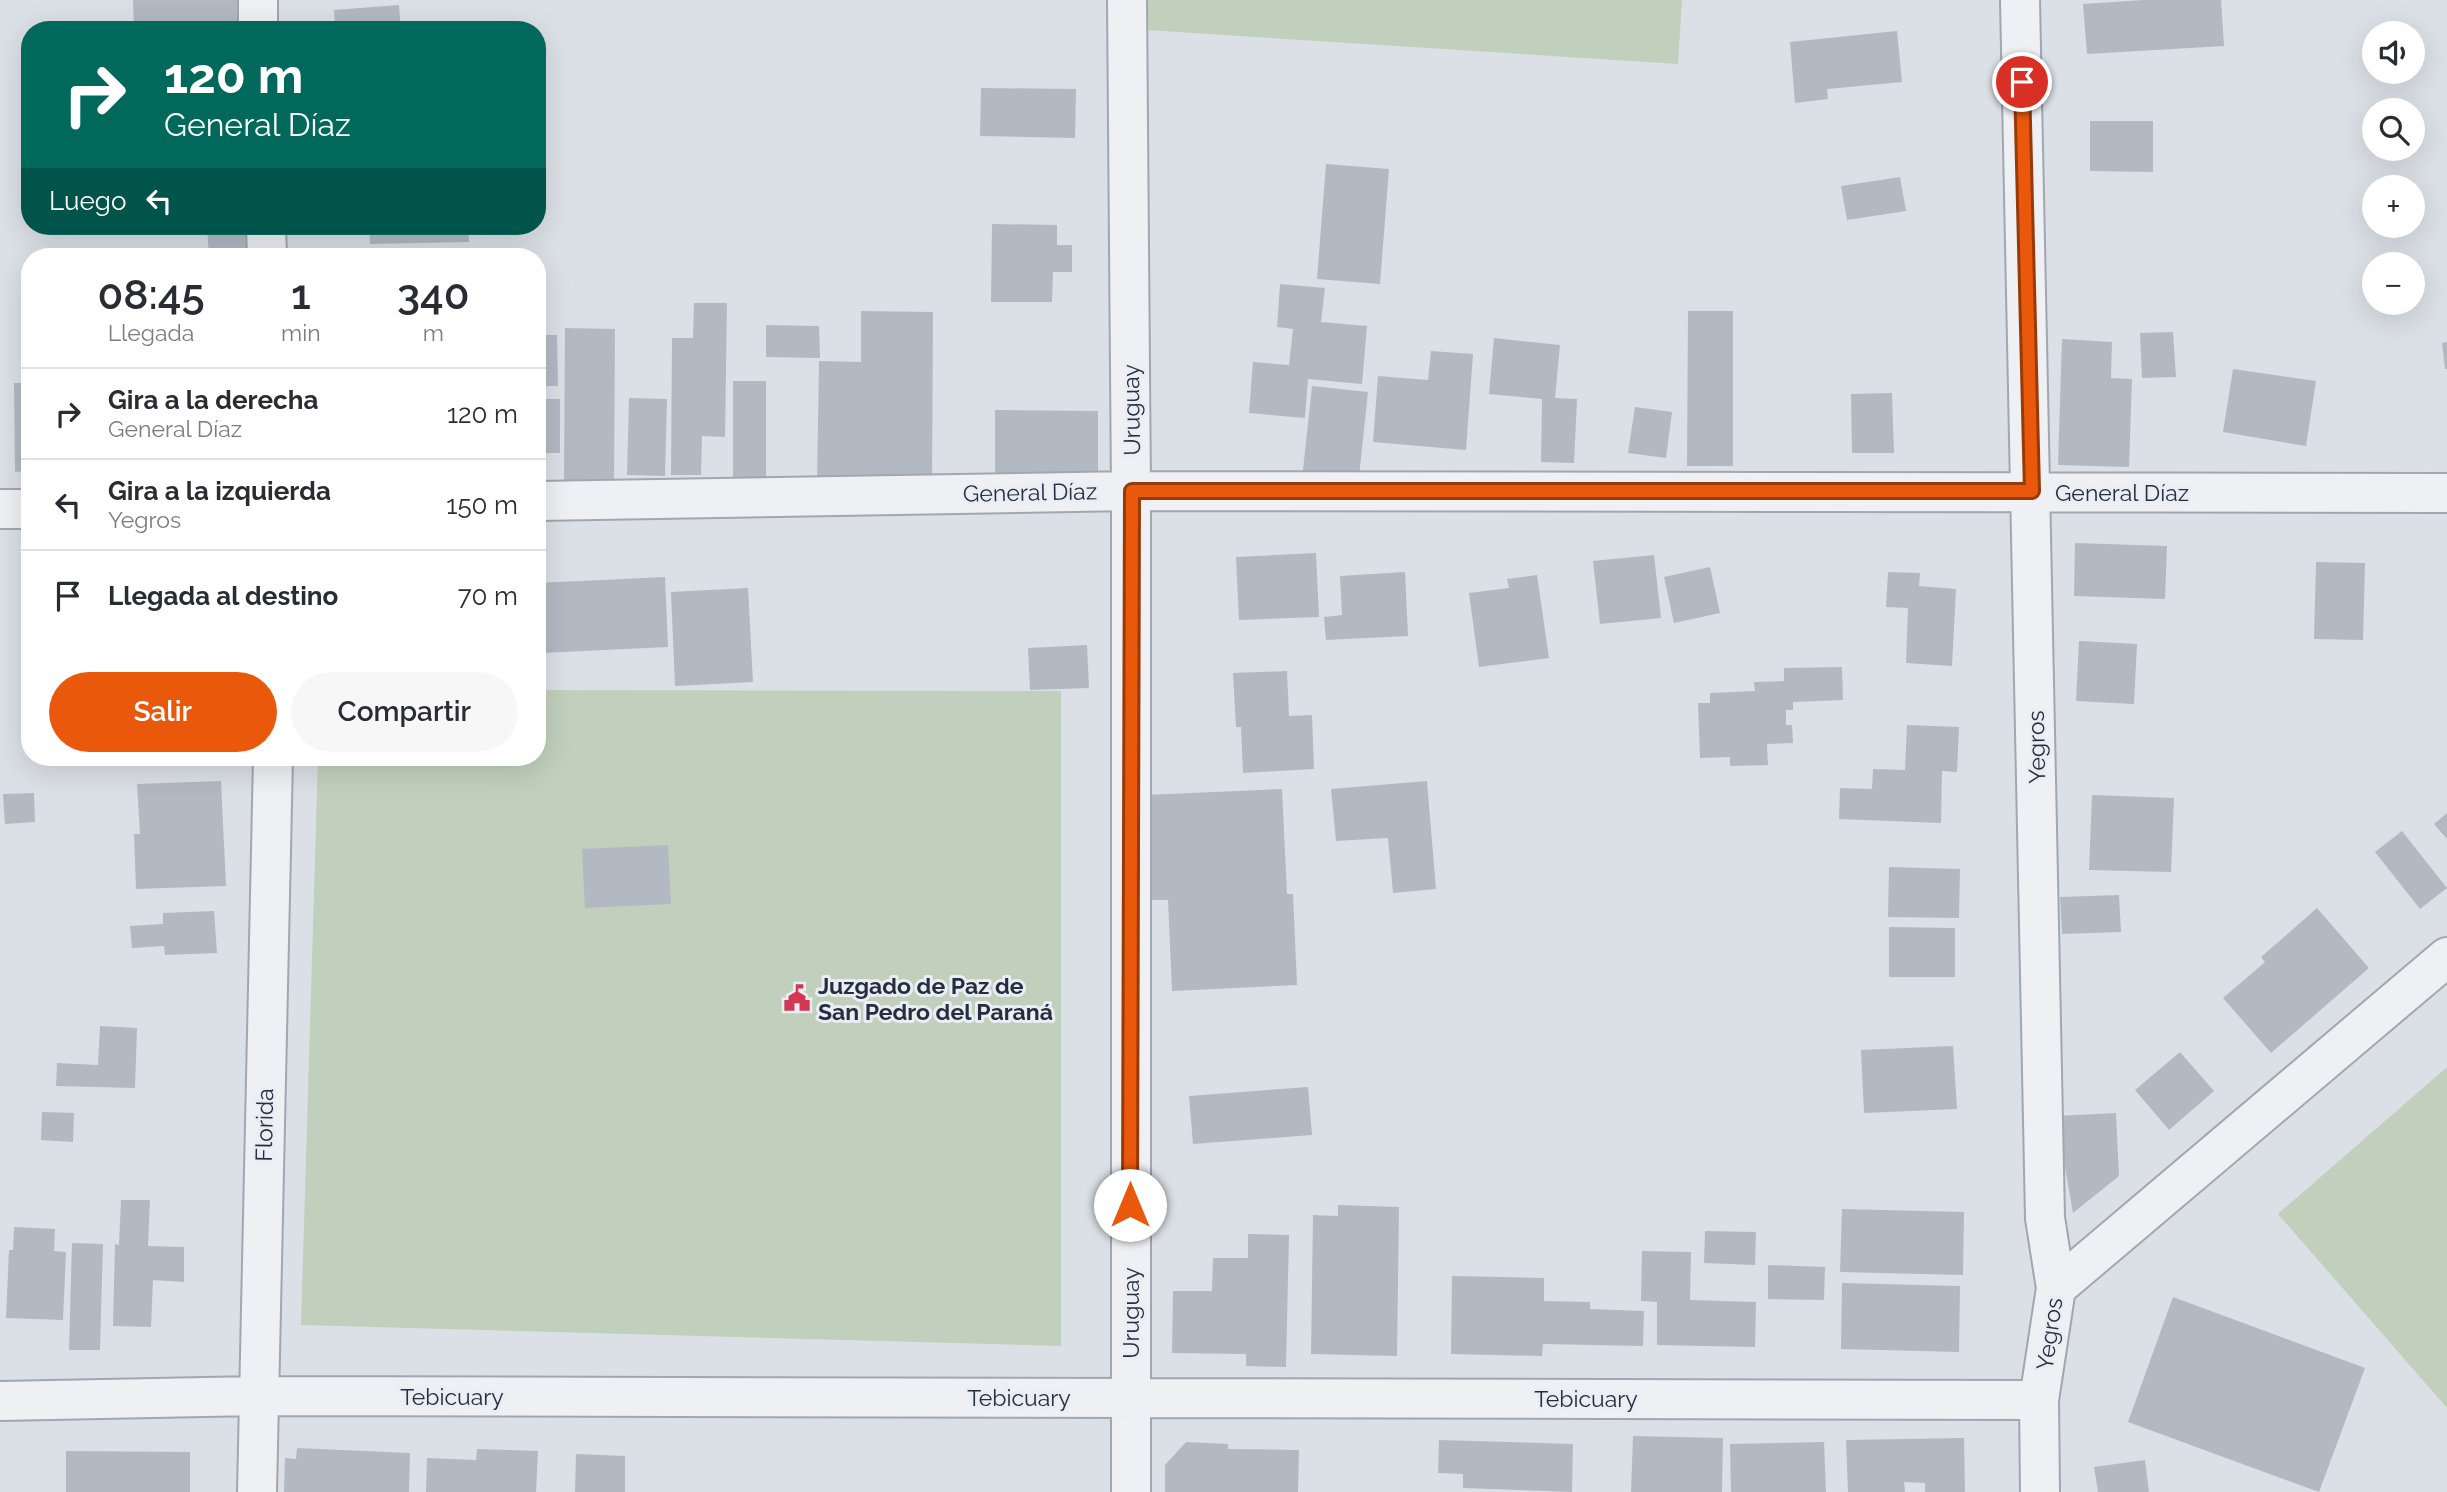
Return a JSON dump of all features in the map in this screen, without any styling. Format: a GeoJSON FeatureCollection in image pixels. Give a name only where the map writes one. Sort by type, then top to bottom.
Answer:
{"type":"FeatureCollection","features":[{"type":"Feature","properties":{"kind":"street"},"geometry":{"type":"LineString","coordinates":[[258,0],[258,21]]}},
{"type":"Feature","properties":{"kind":"street","name":"Uruguay"},"geometry":{"type":"LineString","coordinates":[[1127,0],[1132,491],[1131,1492]]}},
{"type":"Feature","properties":{"kind":"street","name":"Yegros"},"geometry":{"type":"LineString","coordinates":[[2020,0],[2045,1219],[2056,1288],[2039,1400],[2040,1492]]}},
{"type":"Feature","properties":{"kind":"street","name":"General Díaz"},"geometry":{"type":"LineString","coordinates":[[546,501],[1132,491],[2447,492]]}},
{"type":"Feature","properties":{"kind":"street"},"geometry":{"type":"LineString","coordinates":[[0,509],[21,509]]}},
{"type":"Feature","properties":{"kind":"street","name":"Florida"},"geometry":{"type":"LineString","coordinates":[[257,1492],[273,766]]}},
{"type":"Feature","properties":{"kind":"street"},"geometry":{"type":"LineString","coordinates":[[2056,1288],[2447,957]]}},
{"type":"Feature","properties":{"kind":"street","name":"Tebicuary"},"geometry":{"type":"LineString","coordinates":[[0,1401],[258,1396],[2039,1400]]}},
{"type":"Feature","properties":{"kind":"green space"},"geometry":{"type":"Polygon","coordinates":[[[1148,0],[1682,0],[1678,64],[1146,30],[1148,0]]]}},
{"type":"Feature","properties":{"kind":"green space"},"geometry":{"type":"Polygon","coordinates":[[[546,690],[1061,691],[1061,1346],[301,1325],[318,766],[546,766],[546,690]]]}},
{"type":"Feature","properties":{"kind":"green space"},"geometry":{"type":"Polygon","coordinates":[[[2447,1067],[2447,1408],[2278,1214],[2447,1067]]]}},
{"type":"Feature","properties":{"kind":"building"},"geometry":{"type":"Polygon","coordinates":[[[133,0],[250,0],[251,21],[134,21],[133,0]]]}},
{"type":"Feature","properties":{"kind":"building"},"geometry":{"type":"Polygon","coordinates":[[[2144,0],[2221,0],[2224,46],[2087,54],[2083,4],[2144,0]]]}},
{"type":"Feature","properties":{"kind":"building"},"geometry":{"type":"Polygon","coordinates":[[[399,5],[400,21],[335,21],[334,10],[399,5]]]}},
{"type":"Feature","properties":{"kind":"building"},"geometry":{"type":"Polygon","coordinates":[[[1897,31],[1902,82],[1827,89],[1828,99],[1795,103],[1790,42],[1897,31]]]}},
{"type":"Feature","properties":{"kind":"building"},"geometry":{"type":"Polygon","coordinates":[[[981,88],[1076,89],[1075,138],[980,136],[981,88]]]}},
{"type":"Feature","properties":{"kind":"building"},"geometry":{"type":"Polygon","coordinates":[[[2090,121],[2153,121],[2153,172],[2090,171],[2090,121]]]}},
{"type":"Feature","properties":{"kind":"building"},"geometry":{"type":"Polygon","coordinates":[[[1326,164],[1389,169],[1380,284],[1317,279],[1326,164]]]}},
{"type":"Feature","properties":{"kind":"building"},"geometry":{"type":"Polygon","coordinates":[[[1900,177],[1906,211],[1847,220],[1841,186],[1900,177]]]}},
{"type":"Feature","properties":{"kind":"building"},"geometry":{"type":"Polygon","coordinates":[[[992,224],[1057,225],[1057,245],[1072,245],[1072,272],[1053,272],[1052,302],[991,302],[992,224]]]}},
{"type":"Feature","properties":{"kind":"building"},"geometry":{"type":"Polygon","coordinates":[[[208,235],[253,235],[253,248],[208,248],[208,235]]]}},
{"type":"Feature","properties":{"kind":"building"},"geometry":{"type":"Polygon","coordinates":[[[370,235],[469,235],[469,242],[370,244],[370,235]]]}},
{"type":"Feature","properties":{"kind":"building"},"geometry":{"type":"Polygon","coordinates":[[[1280,284],[1325,288],[1321,322],[1367,326],[1362,384],[1308,379],[1305,418],[1249,413],[1253,362],[1289,365],[1293,329],[1277,327],[1280,284]]]}},
{"type":"Feature","properties":{"kind":"building"},"geometry":{"type":"Polygon","coordinates":[[[694,303],[727,303],[725,437],[702,436],[701,475],[671,475],[672,338],[693,338],[694,303]]]}},
{"type":"Feature","properties":{"kind":"building"},"geometry":{"type":"Polygon","coordinates":[[[861,311],[933,312],[932,485],[817,483],[819,361],[861,362],[861,311]]]}},
{"type":"Feature","properties":{"kind":"building"},"geometry":{"type":"Polygon","coordinates":[[[1688,311],[1733,311],[1733,466],[1687,466],[1688,311]]]}},
{"type":"Feature","properties":{"kind":"building"},"geometry":{"type":"Polygon","coordinates":[[[766,325],[819,326],[820,358],[766,357],[766,325]]]}},
{"type":"Feature","properties":{"kind":"building"},"geometry":{"type":"Polygon","coordinates":[[[565,328],[615,329],[614,487],[564,487],[565,328]]]}},
{"type":"Feature","properties":{"kind":"building"},"geometry":{"type":"Polygon","coordinates":[[[2173,332],[2176,377],[2142,378],[2140,333],[2173,332]]]}},
{"type":"Feature","properties":{"kind":"building"},"geometry":{"type":"Polygon","coordinates":[[[546,335],[557,335],[558,386],[546,386],[546,335]]]}},
{"type":"Feature","properties":{"kind":"building"},"geometry":{"type":"Polygon","coordinates":[[[1494,338],[1560,345],[1555,398],[1577,399],[1574,463],[1541,462],[1542,399],[1489,394],[1494,338]]]}},
{"type":"Feature","properties":{"kind":"building"},"geometry":{"type":"Polygon","coordinates":[[[2062,339],[2112,342],[2111,378],[2132,379],[2129,467],[2058,465],[2062,339]]]}},
{"type":"Feature","properties":{"kind":"building"},"geometry":{"type":"Polygon","coordinates":[[[2447,342],[2447,369],[2445,369],[2442,343],[2447,342]]]}},
{"type":"Feature","properties":{"kind":"building"},"geometry":{"type":"Polygon","coordinates":[[[1431,351],[1473,354],[1466,450],[1373,442],[1378,376],[1428,380],[1431,351]]]}},
{"type":"Feature","properties":{"kind":"building"},"geometry":{"type":"Polygon","coordinates":[[[2233,369],[2316,381],[2306,446],[2223,432],[2233,369]]]}},
{"type":"Feature","properties":{"kind":"building"},"geometry":{"type":"Polygon","coordinates":[[[733,381],[766,381],[766,477],[733,477],[733,381]]]}},
{"type":"Feature","properties":{"kind":"building"},"geometry":{"type":"Polygon","coordinates":[[[14,383],[21,383],[21,472],[15,472],[14,383]]]}},
{"type":"Feature","properties":{"kind":"building"},"geometry":{"type":"Polygon","coordinates":[[[1312,386],[1368,392],[1358,486],[1302,479],[1312,386]]]}},
{"type":"Feature","properties":{"kind":"building"},"geometry":{"type":"Polygon","coordinates":[[[1892,393],[1894,453],[1852,453],[1851,394],[1892,393]]]}},
{"type":"Feature","properties":{"kind":"building"},"geometry":{"type":"Polygon","coordinates":[[[629,398],[667,399],[665,476],[627,475],[629,398]]]}},
{"type":"Feature","properties":{"kind":"building"},"geometry":{"type":"Polygon","coordinates":[[[546,399],[560,399],[560,453],[546,453],[546,399]]]}},
{"type":"Feature","properties":{"kind":"building"},"geometry":{"type":"Polygon","coordinates":[[[1635,407],[1672,412],[1666,458],[1628,453],[1635,407]]]}},
{"type":"Feature","properties":{"kind":"building"},"geometry":{"type":"Polygon","coordinates":[[[995,410],[1098,411],[1098,481],[995,480],[995,410]]]}},
{"type":"Feature","properties":{"kind":"building"},"geometry":{"type":"Polygon","coordinates":[[[2075,543],[2167,546],[2165,599],[2074,596],[2075,543]]]}},
{"type":"Feature","properties":{"kind":"building"},"geometry":{"type":"Polygon","coordinates":[[[1316,553],[1319,617],[1239,620],[1236,557],[1316,553]]]}},
{"type":"Feature","properties":{"kind":"building"},"geometry":{"type":"Polygon","coordinates":[[[1654,555],[1661,618],[1600,624],[1593,561],[1654,555]]]}},
{"type":"Feature","properties":{"kind":"building"},"geometry":{"type":"Polygon","coordinates":[[[2316,562],[2365,563],[2363,640],[2314,639],[2316,562]]]}},
{"type":"Feature","properties":{"kind":"building"},"geometry":{"type":"Polygon","coordinates":[[[1710,567],[1720,613],[1674,623],[1664,577],[1710,567]]]}},
{"type":"Feature","properties":{"kind":"building"},"geometry":{"type":"Polygon","coordinates":[[[1405,572],[1408,636],[1326,640],[1324,617],[1342,615],[1340,576],[1405,572]]]}},
{"type":"Feature","properties":{"kind":"building"},"geometry":{"type":"Polygon","coordinates":[[[1888,572],[1920,573],[1919,586],[1956,589],[1952,666],[1906,663],[1908,608],[1886,607],[1888,572]]]}},
{"type":"Feature","properties":{"kind":"building"},"geometry":{"type":"Polygon","coordinates":[[[1537,575],[1549,658],[1479,667],[1469,593],[1509,588],[1507,579],[1537,575]]]}},
{"type":"Feature","properties":{"kind":"building"},"geometry":{"type":"Polygon","coordinates":[[[665,577],[668,647],[546,653],[546,583],[665,577]]]}},
{"type":"Feature","properties":{"kind":"building"},"geometry":{"type":"Polygon","coordinates":[[[748,588],[753,682],[675,686],[671,592],[748,588]]]}},
{"type":"Feature","properties":{"kind":"building"},"geometry":{"type":"Polygon","coordinates":[[[2079,641],[2137,644],[2134,704],[2076,701],[2079,641]]]}},
{"type":"Feature","properties":{"kind":"building"},"geometry":{"type":"Polygon","coordinates":[[[1087,645],[1089,688],[1030,690],[1028,648],[1087,645]]]}},
{"type":"Feature","properties":{"kind":"building"},"geometry":{"type":"Polygon","coordinates":[[[1842,667],[1843,700],[1793,702],[1793,710],[1786,710],[1786,725],[1792,725],[1793,743],[1767,744],[1768,765],[1730,766],[1730,757],[1700,758],[1698,703],[1710,703],[1710,693],[1755,691],[1754,682],[1784,681],[1784,668],[1842,667]]]}},
{"type":"Feature","properties":{"kind":"building"},"geometry":{"type":"Polygon","coordinates":[[[1287,671],[1289,716],[1312,715],[1314,769],[1243,773],[1241,727],[1236,727],[1233,673],[1287,671]]]}},
{"type":"Feature","properties":{"kind":"building"},"geometry":{"type":"Polygon","coordinates":[[[1907,725],[1959,727],[1957,772],[1942,771],[1941,823],[1839,819],[1840,788],[1872,789],[1873,769],[1905,770],[1907,725]]]}},
{"type":"Feature","properties":{"kind":"building"},"geometry":{"type":"Polygon","coordinates":[[[221,781],[226,886],[136,889],[134,834],[140,834],[137,784],[221,781]]]}},
{"type":"Feature","properties":{"kind":"building"},"geometry":{"type":"Polygon","coordinates":[[[1427,781],[1436,889],[1393,893],[1388,838],[1336,841],[1331,789],[1427,781]]]}},
{"type":"Feature","properties":{"kind":"building"},"geometry":{"type":"Polygon","coordinates":[[[1282,789],[1287,894],[1293,894],[1297,985],[1172,991],[1168,900],[1150,900],[1145,795],[1282,789]]]}},
{"type":"Feature","properties":{"kind":"building"},"geometry":{"type":"Polygon","coordinates":[[[34,793],[35,822],[5,824],[3,794],[34,793]]]}},
{"type":"Feature","properties":{"kind":"building"},"geometry":{"type":"Polygon","coordinates":[[[2092,795],[2174,798],[2171,872],[2089,870],[2092,795]]]}},
{"type":"Feature","properties":{"kind":"building"},"geometry":{"type":"Polygon","coordinates":[[[2447,813],[2447,839],[2434,824],[2447,813]]]}},
{"type":"Feature","properties":{"kind":"building"},"geometry":{"type":"Polygon","coordinates":[[[2402,831],[2447,888],[2420,909],[2375,852],[2402,831]]]}},
{"type":"Feature","properties":{"kind":"building"},"geometry":{"type":"Polygon","coordinates":[[[668,845],[671,904],[585,908],[582,849],[668,845]]]}},
{"type":"Feature","properties":{"kind":"building"},"geometry":{"type":"Polygon","coordinates":[[[1889,867],[1960,869],[1959,918],[1888,917],[1889,867]]]}},
{"type":"Feature","properties":{"kind":"building"},"geometry":{"type":"Polygon","coordinates":[[[2119,895],[2121,932],[2062,934],[2060,897],[2119,895]]]}},
{"type":"Feature","properties":{"kind":"building"},"geometry":{"type":"Polygon","coordinates":[[[2317,908],[2369,968],[2271,1053],[2223,998],[2265,962],[2261,957],[2317,908]]]}},
{"type":"Feature","properties":{"kind":"building"},"geometry":{"type":"Polygon","coordinates":[[[214,911],[217,953],[165,955],[164,946],[132,948],[130,926],[163,924],[163,913],[214,911]]]}},
{"type":"Feature","properties":{"kind":"building"},"geometry":{"type":"Polygon","coordinates":[[[1889,927],[1955,928],[1955,977],[1889,977],[1889,927]]]}},
{"type":"Feature","properties":{"kind":"building"},"geometry":{"type":"Polygon","coordinates":[[[100,1026],[137,1028],[135,1088],[56,1086],[57,1063],[98,1065],[100,1026]]]}},
{"type":"Feature","properties":{"kind":"building"},"geometry":{"type":"Polygon","coordinates":[[[1953,1046],[1957,1109],[1864,1113],[1861,1050],[1953,1046]]]}},
{"type":"Feature","properties":{"kind":"building"},"geometry":{"type":"Polygon","coordinates":[[[2180,1052],[2214,1091],[2169,1130],[2135,1090],[2180,1052]]]}},
{"type":"Feature","properties":{"kind":"building"},"geometry":{"type":"Polygon","coordinates":[[[1308,1087],[1312,1135],[1193,1144],[1189,1096],[1308,1087]]]}},
{"type":"Feature","properties":{"kind":"building"},"geometry":{"type":"Polygon","coordinates":[[[42,1112],[74,1113],[73,1142],[41,1140],[42,1112]]]}},
{"type":"Feature","properties":{"kind":"building"},"geometry":{"type":"Polygon","coordinates":[[[2116,1113],[2119,1176],[2073,1213],[2056,1116],[2116,1113]]]}},
{"type":"Feature","properties":{"kind":"building"},"geometry":{"type":"Polygon","coordinates":[[[121,1200],[150,1200],[148,1246],[184,1247],[184,1282],[153,1280],[151,1327],[113,1326],[115,1244],[119,1245],[121,1200]]]}},
{"type":"Feature","properties":{"kind":"building"},"geometry":{"type":"Polygon","coordinates":[[[1338,1205],[1399,1207],[1397,1356],[1311,1354],[1313,1215],[1338,1216],[1338,1205]]]}},
{"type":"Feature","properties":{"kind":"building"},"geometry":{"type":"Polygon","coordinates":[[[1842,1209],[1964,1212],[1963,1275],[1840,1272],[1842,1209]]]}},
{"type":"Feature","properties":{"kind":"building"},"geometry":{"type":"Polygon","coordinates":[[[14,1227],[55,1229],[54,1251],[66,1252],[63,1320],[6,1318],[9,1250],[13,1250],[14,1227]]]}},
{"type":"Feature","properties":{"kind":"building"},"geometry":{"type":"Polygon","coordinates":[[[1705,1231],[1756,1232],[1755,1265],[1704,1263],[1705,1231]]]}},
{"type":"Feature","properties":{"kind":"building"},"geometry":{"type":"Polygon","coordinates":[[[1248,1234],[1289,1235],[1286,1367],[1246,1366],[1246,1354],[1172,1353],[1173,1291],[1212,1291],[1213,1258],[1248,1258],[1248,1234]]]}},
{"type":"Feature","properties":{"kind":"building"},"geometry":{"type":"Polygon","coordinates":[[[72,1243],[103,1244],[100,1350],[69,1350],[72,1243]]]}},
{"type":"Feature","properties":{"kind":"building"},"geometry":{"type":"Polygon","coordinates":[[[1642,1251],[1691,1252],[1690,1300],[1756,1302],[1755,1347],[1657,1345],[1657,1302],[1641,1301],[1642,1251]]]}},
{"type":"Feature","properties":{"kind":"building"},"geometry":{"type":"Polygon","coordinates":[[[1768,1265],[1825,1267],[1824,1300],[1768,1299],[1768,1265]]]}},
{"type":"Feature","properties":{"kind":"building"},"geometry":{"type":"Polygon","coordinates":[[[1452,1276],[1544,1278],[1544,1301],[1590,1302],[1590,1309],[1644,1311],[1643,1346],[1543,1344],[1542,1356],[1451,1354],[1452,1276]]]}},
{"type":"Feature","properties":{"kind":"building"},"geometry":{"type":"Polygon","coordinates":[[[1842,1283],[1960,1286],[1959,1352],[1841,1349],[1842,1283]]]}},
{"type":"Feature","properties":{"kind":"building"},"geometry":{"type":"Polygon","coordinates":[[[2173,1297],[2365,1368],[2319,1492],[2128,1422],[2173,1297]]]}},
{"type":"Feature","properties":{"kind":"building"},"geometry":{"type":"Polygon","coordinates":[[[1633,1436],[1723,1438],[1722,1492],[1631,1492],[1633,1436]]]}},
{"type":"Feature","properties":{"kind":"building"},"geometry":{"type":"Polygon","coordinates":[[[1964,1438],[1965,1492],[1925,1492],[1925,1483],[1904,1482],[1905,1492],[1848,1492],[1846,1440],[1964,1438]]]}},
{"type":"Feature","properties":{"kind":"building"},"geometry":{"type":"Polygon","coordinates":[[[1439,1440],[1573,1444],[1572,1492],[1463,1488],[1463,1474],[1438,1473],[1439,1440]]]}},
{"type":"Feature","properties":{"kind":"building"},"geometry":{"type":"Polygon","coordinates":[[[1186,1442],[1228,1444],[1228,1449],[1299,1450],[1298,1492],[1165,1492],[1165,1465],[1186,1442]]]}},
{"type":"Feature","properties":{"kind":"building"},"geometry":{"type":"Polygon","coordinates":[[[1824,1442],[1826,1492],[1731,1492],[1730,1444],[1824,1442]]]}},
{"type":"Feature","properties":{"kind":"building"},"geometry":{"type":"Polygon","coordinates":[[[297,1448],[410,1453],[409,1492],[284,1492],[285,1458],[296,1459],[297,1448]]]}},
{"type":"Feature","properties":{"kind":"building"},"geometry":{"type":"Polygon","coordinates":[[[477,1449],[538,1451],[536,1492],[426,1492],[427,1458],[476,1460],[477,1449]]]}},
{"type":"Feature","properties":{"kind":"building"},"geometry":{"type":"Polygon","coordinates":[[[66,1451],[190,1452],[190,1492],[66,1492],[66,1451]]]}},
{"type":"Feature","properties":{"kind":"building"},"geometry":{"type":"Polygon","coordinates":[[[576,1454],[625,1456],[625,1492],[575,1492],[576,1454]]]}},
{"type":"Feature","properties":{"kind":"building"},"geometry":{"type":"Polygon","coordinates":[[[2145,1460],[2149,1492],[2098,1492],[2094,1467],[2145,1460]]]}},
{"type":"Feature","properties":{"kind":"place","name":"Juzgado de Paz de San Pedro del Paraná"},"geometry":{"type":"Point","coordinates":[797,998]}},
{"type":"Feature","properties":{"kind":"route"},"geometry":{"type":"LineString","coordinates":[[1130,1205],[1132,491],[2032,491],[2022,82]]}}]}
